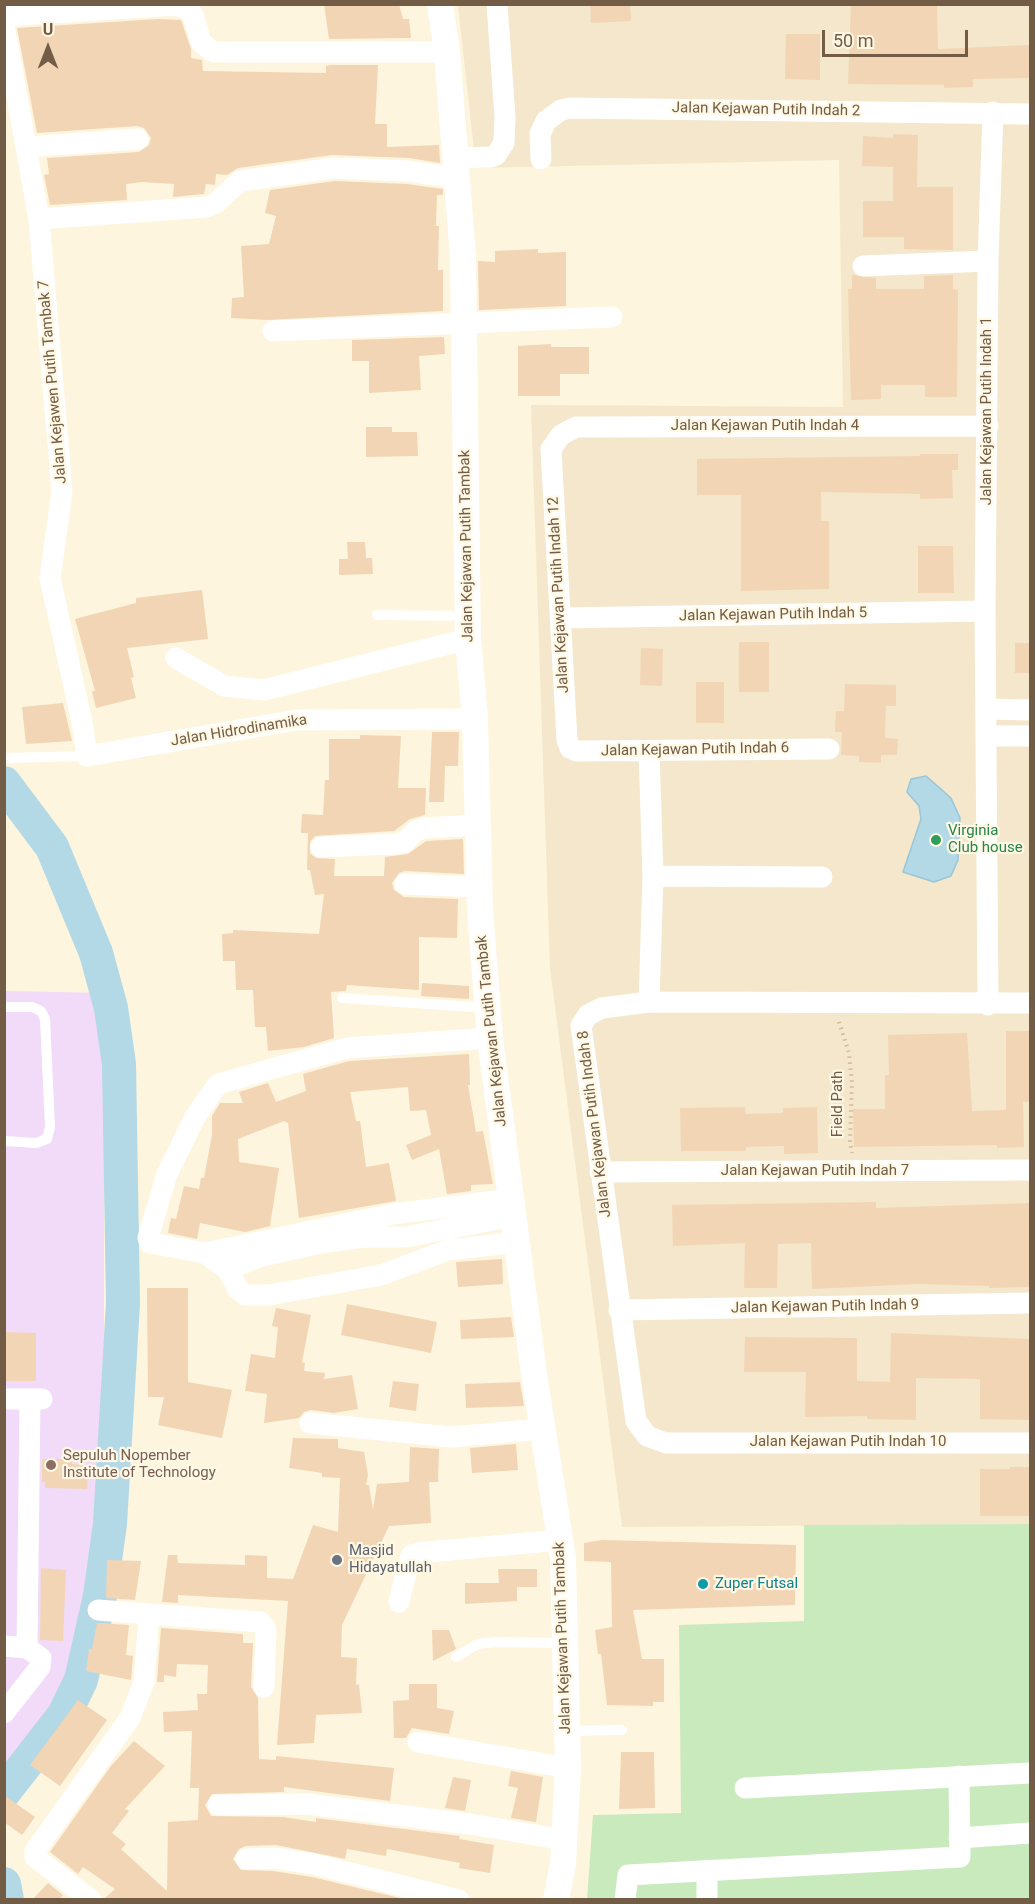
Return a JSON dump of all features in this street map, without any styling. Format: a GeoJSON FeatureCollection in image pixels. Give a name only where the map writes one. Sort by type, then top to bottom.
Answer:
{"type":"FeatureCollection","features":[{"type":"Feature","properties":{"kind":"street","name":"Jalan Kejawan Putih Tambak"},"geometry":{"type":"LineString","coordinates":[[440,4],[447,52],[457,168],[464,322],[467,627],[475,719],[480,887],[490,1038],[542,1429],[560,1540],[568,1768],[565,1840],[556,1899]]}},
{"type":"Feature","properties":{"kind":"street"},"geometry":{"type":"LineString","coordinates":[[39,219],[207,207],[216,203],[240,181],[334,168],[408,171],[457,168],[491,157],[500,151],[504,142],[505,117],[497,4]]}},
{"type":"Feature","properties":{"kind":"street"},"geometry":{"type":"LineString","coordinates":[[4,16],[176,5],[188,9],[194,15],[201,42],[213,52],[447,52]]}},
{"type":"Feature","properties":{"kind":"street","name":"Jalan Kejawen Putih Tambak 7"},"geometry":{"type":"LineString","coordinates":[[4,25],[12,113],[26,147],[39,219],[62,492],[50,578],[82,722],[87,756]]}},
{"type":"Feature","properties":{"kind":"street","name":"Jalan Kejawan Putih Indah 2"},"geometry":{"type":"LineString","coordinates":[[541,159],[540,134],[543,125],[554,114],[570,108],[1028,114]]}},
{"type":"Feature","properties":{"kind":"street","name":"Jalan Kejawan Putih Indah 1"},"geometry":{"type":"LineString","coordinates":[[988,1005],[988,710],[985,611],[988,426],[987,261],[993,112]]}},
{"type":"Feature","properties":{"kind":"street"},"geometry":{"type":"LineString","coordinates":[[26,147],[138,139]]}},
{"type":"Feature","properties":{"kind":"street"},"geometry":{"type":"LineString","coordinates":[[863,266],[987,261]]}},
{"type":"Feature","properties":{"kind":"street"},"geometry":{"type":"LineString","coordinates":[[273,331],[612,318]]}},
{"type":"Feature","properties":{"kind":"street","name":"Jalan Kejawan Putih Indah 4"},"geometry":{"type":"LineString","coordinates":[[551,449],[561,435],[576,427],[988,426]]}},
{"type":"Feature","properties":{"kind":"street","name":"Jalan Kejawan Putih Indah 12"},"geometry":{"type":"LineString","coordinates":[[551,449],[567,740]]}},
{"type":"Feature","properties":{"kind":"street","name":"Jalan Kejawan Putih Indah 5"},"geometry":{"type":"LineString","coordinates":[[561,618],[985,611]]}},
{"type":"Feature","properties":{"kind":"street"},"geometry":{"type":"LineString","coordinates":[[176,658],[224,686],[264,690],[467,627]]}},
{"type":"Feature","properties":{"kind":"street"},"geometry":{"type":"LineString","coordinates":[[988,710],[1030,710]]}},
{"type":"Feature","properties":{"kind":"street","name":"Jalan Hidrodinamika"},"geometry":{"type":"LineString","coordinates":[[87,756],[297,720],[475,719]]}},
{"type":"Feature","properties":{"kind":"street"},"geometry":{"type":"LineString","coordinates":[[988,736],[1030,736]]}},
{"type":"Feature","properties":{"kind":"street","name":"Jalan Kejawan Putih Indah 6"},"geometry":{"type":"LineString","coordinates":[[567,740],[570,748],[577,751],[829,749]]}},
{"type":"Feature","properties":{"kind":"street"},"geometry":{"type":"LineString","coordinates":[[649,751],[653,876],[649,1002]]}},
{"type":"Feature","properties":{"kind":"street"},"geometry":{"type":"LineString","coordinates":[[321,847],[396,844],[405,842],[415,831],[424,828],[478,825]]}},
{"type":"Feature","properties":{"kind":"street"},"geometry":{"type":"LineString","coordinates":[[653,876],[822,877]]}},
{"type":"Feature","properties":{"kind":"street"},"geometry":{"type":"LineString","coordinates":[[405,884],[480,887]]}},
{"type":"Feature","properties":{"kind":"street","name":"Jalan Kejawan Putih Indah 8"},"geometry":{"type":"LineString","coordinates":[[666,1443],[647,1436],[636,1421],[581,1026],[588,1015],[602,1008],[649,1002],[988,1005],[1030,1003]]}},
{"type":"Feature","properties":{"kind":"street"},"geometry":{"type":"LineString","coordinates":[[490,1038],[347,1048],[218,1084],[195,1117],[167,1174],[148,1238],[150,1243],[205,1253],[393,1214],[512,1207]]}},
{"type":"Feature","properties":{"kind":"street","name":"Jalan Kejawan Putih Indah 7"},"geometry":{"type":"LineString","coordinates":[[600,1172],[1030,1170]]}},
{"type":"Feature","properties":{"kind":"street"},"geometry":{"type":"LineString","coordinates":[[228,1270],[258,1257],[326,1242],[366,1237],[406,1237],[512,1207]]}},
{"type":"Feature","properties":{"kind":"street"},"geometry":{"type":"LineString","coordinates":[[406,1237],[415,1263]]}},
{"type":"Feature","properties":{"kind":"street"},"geometry":{"type":"LineString","coordinates":[[205,1253],[228,1270],[238,1289],[245,1295],[269,1295],[381,1275],[415,1263],[432,1254],[448,1250],[518,1242]]}},
{"type":"Feature","properties":{"kind":"street","name":"Jalan Kejawan Putih Indah 9"},"geometry":{"type":"LineString","coordinates":[[619,1310],[1030,1304]]}},
{"type":"Feature","properties":{"kind":"street"},"geometry":{"type":"LineString","coordinates":[[4,1399],[36,1399],[27,1648]]}},
{"type":"Feature","properties":{"kind":"street"},"geometry":{"type":"LineString","coordinates":[[310,1423],[451,1437],[542,1429]]}},
{"type":"Feature","properties":{"kind":"street","name":"Jalan Kejawan Putih Indah 10"},"geometry":{"type":"LineString","coordinates":[[666,1443],[1030,1443]]}},
{"type":"Feature","properties":{"kind":"street"},"geometry":{"type":"LineString","coordinates":[[399,1602],[412,1555],[560,1540]]}},
{"type":"Feature","properties":{"kind":"street"},"geometry":{"type":"LineString","coordinates":[[98,1610],[260,1622],[266,1629],[264,1687]]}},
{"type":"Feature","properties":{"kind":"street"},"geometry":{"type":"LineString","coordinates":[[91,1899],[38,1862],[35,1851],[130,1718],[139,1700],[144,1682],[149,1614]]}},
{"type":"Feature","properties":{"kind":"street"},"geometry":{"type":"LineString","coordinates":[[4,1646],[27,1648],[41,1658],[40,1666],[4,1713]]}},
{"type":"Feature","properties":{"kind":"street"},"geometry":{"type":"LineString","coordinates":[[418,1742],[568,1768]]}},
{"type":"Feature","properties":{"kind":"street"},"geometry":{"type":"LineString","coordinates":[[746,1788],[1030,1773]]}},
{"type":"Feature","properties":{"kind":"street"},"geometry":{"type":"LineString","coordinates":[[625,1899],[628,1875],[960,1857],[959,1776]]}},
{"type":"Feature","properties":{"kind":"street"},"geometry":{"type":"LineString","coordinates":[[218,1805],[307,1804],[470,1824],[565,1840]]}},
{"type":"Feature","properties":{"kind":"street"},"geometry":{"type":"LineString","coordinates":[[959,1838],[1030,1833]]}},
{"type":"Feature","properties":{"kind":"street"},"geometry":{"type":"LineString","coordinates":[[246,1859],[274,1858],[314,1864],[459,1899]]}},
{"type":"Feature","properties":{"kind":"street"},"geometry":{"type":"LineString","coordinates":[[707,1870],[707,1899]]}},
{"type":"Feature","properties":{"kind":"lane"},"geometry":{"type":"LineString","coordinates":[[376,615],[467,627]]}},
{"type":"Feature","properties":{"kind":"lane","name":"Jalan Hidrodinamika"},"geometry":{"type":"LineString","coordinates":[[4,758],[87,756]]}},
{"type":"Feature","properties":{"kind":"lane"},"geometry":{"type":"LineString","coordinates":[[342,998],[488,1008]]}},
{"type":"Feature","properties":{"kind":"lane"},"geometry":{"type":"LineString","coordinates":[[4,1007],[32,1007],[41,1011],[45,1019],[50,1127],[47,1139],[36,1143],[4,1142]]}},
{"type":"Feature","properties":{"kind":"lane"},"geometry":{"type":"LineString","coordinates":[[456,1657],[478,1644],[565,1643]]}},
{"type":"Feature","properties":{"kind":"lane"},"geometry":{"type":"LineString","coordinates":[[567,1731],[622,1730]]}},
{"type":"Feature","properties":{"kind":"path","name":"Field Path"},"geometry":{"type":"LineString","coordinates":[[836,1003],[849,1053],[852,1083],[850,1142],[855,1170]]}},
{"type":"Feature","properties":{"kind":"shaded area"},"geometry":{"type":"Polygon","coordinates":[[[458,5],[1030,5],[1030,1524],[622,1527],[550,968],[531,405],[843,407],[839,160],[476,168],[458,5]]]}},
{"type":"Feature","properties":{"kind":"shaded area","name":"Sepuluh Nopember Institute of Technology"},"geometry":{"type":"Polygon","coordinates":[[[5,991],[104,993],[104,1343],[90,1588],[66,1694],[5,1781],[5,991]]]}},
{"type":"Feature","properties":{"kind":"green space"},"geometry":{"type":"Polygon","coordinates":[[[1030,1524],[1030,1899],[587,1900],[593,1815],[681,1813],[679,1625],[804,1621],[804,1525],[1030,1524]]]}},
{"type":"Feature","properties":{"kind":"water","name":"Virginia Club house"},"geometry":{"type":"Polygon","coordinates":[[[926,776],[951,798],[960,818],[958,860],[951,876],[934,882],[903,872],[921,819],[919,806],[907,792],[911,779],[926,776]]]}},
{"type":"Feature","properties":{"kind":"building"},"geometry":{"type":"Polygon","coordinates":[[[324,4],[399,4],[403,19],[409,19],[411,38],[329,39],[324,4]]]}},
{"type":"Feature","properties":{"kind":"building"},"geometry":{"type":"Polygon","coordinates":[[[590,4],[630,4],[631,21],[591,23],[590,4]]]}},
{"type":"Feature","properties":{"kind":"building"},"geometry":{"type":"Polygon","coordinates":[[[851,4],[937,4],[938,49],[1030,45],[1030,78],[973,79],[973,87],[944,88],[944,85],[848,84],[851,4]]]}},
{"type":"Feature","properties":{"kind":"building"},"geometry":{"type":"Polygon","coordinates":[[[158,19],[181,20],[191,49],[191,58],[202,60],[203,71],[326,73],[326,66],[330,65],[378,65],[375,124],[387,124],[387,147],[439,145],[440,163],[409,158],[332,155],[238,168],[227,175],[216,174],[215,185],[206,184],[204,194],[173,197],[174,184],[142,182],[126,184],[127,200],[50,205],[44,175],[49,174],[47,158],[139,152],[149,145],[151,138],[144,128],[137,126],[37,133],[17,28],[158,19]]]}},
{"type":"Feature","properties":{"kind":"building"},"geometry":{"type":"Polygon","coordinates":[[[786,34],[820,34],[820,80],[785,79],[786,34]]]}},
{"type":"Feature","properties":{"kind":"building"},"geometry":{"type":"Polygon","coordinates":[[[893,134],[918,135],[917,187],[953,187],[953,250],[904,249],[904,237],[863,237],[863,201],[893,201],[893,167],[862,166],[863,136],[893,138],[893,134]]]}},
{"type":"Feature","properties":{"kind":"building"},"geometry":{"type":"Polygon","coordinates":[[[335,181],[407,184],[443,189],[443,195],[437,195],[436,226],[439,226],[438,270],[443,270],[443,311],[267,320],[231,318],[232,298],[244,297],[241,246],[269,244],[276,216],[265,213],[270,190],[335,181]]]}},
{"type":"Feature","properties":{"kind":"building"},"geometry":{"type":"Polygon","coordinates":[[[538,249],[538,253],[566,252],[566,306],[479,310],[478,261],[495,262],[495,251],[538,249]]]}},
{"type":"Feature","properties":{"kind":"building"},"geometry":{"type":"Polygon","coordinates":[[[852,275],[876,278],[876,289],[924,289],[924,276],[953,275],[953,289],[958,290],[957,397],[925,397],[925,385],[881,385],[881,399],[851,400],[848,289],[852,289],[852,275]]]}},
{"type":"Feature","properties":{"kind":"building"},"geometry":{"type":"Polygon","coordinates":[[[444,337],[445,354],[419,356],[421,390],[369,393],[369,361],[352,361],[352,340],[444,337]]]}},
{"type":"Feature","properties":{"kind":"building"},"geometry":{"type":"Polygon","coordinates":[[[551,344],[551,347],[589,347],[589,374],[560,374],[560,396],[518,396],[518,346],[551,344]]]}},
{"type":"Feature","properties":{"kind":"building"},"geometry":{"type":"Polygon","coordinates":[[[366,427],[392,427],[392,432],[417,432],[418,456],[366,457],[366,427]]]}},
{"type":"Feature","properties":{"kind":"building"},"geometry":{"type":"Polygon","coordinates":[[[920,454],[958,454],[958,470],[952,470],[953,498],[920,499],[920,494],[821,492],[821,521],[829,521],[829,589],[741,591],[741,495],[697,495],[697,459],[920,456],[920,454]]]}},
{"type":"Feature","properties":{"kind":"building"},"geometry":{"type":"Polygon","coordinates":[[[347,542],[365,542],[366,558],[372,558],[373,574],[339,575],[339,559],[348,559],[347,542]]]}},
{"type":"Feature","properties":{"kind":"building"},"geometry":{"type":"Polygon","coordinates":[[[918,546],[953,546],[954,593],[918,593],[918,546]]]}},
{"type":"Feature","properties":{"kind":"building"},"geometry":{"type":"Polygon","coordinates":[[[202,590],[208,639],[127,648],[136,698],[96,708],[92,691],[95,691],[75,619],[136,603],[136,598],[202,590]]]}},
{"type":"Feature","properties":{"kind":"building"},"geometry":{"type":"Polygon","coordinates":[[[739,642],[769,642],[769,692],[739,692],[739,642]]]}},
{"type":"Feature","properties":{"kind":"building"},"geometry":{"type":"Polygon","coordinates":[[[1015,643],[1030,643],[1030,673],[1015,673],[1015,643]]]}},
{"type":"Feature","properties":{"kind":"building"},"geometry":{"type":"Polygon","coordinates":[[[641,648],[663,649],[662,686],[640,685],[641,648]]]}},
{"type":"Feature","properties":{"kind":"building"},"geometry":{"type":"Polygon","coordinates":[[[696,682],[724,682],[724,723],[696,723],[696,682]]]}},
{"type":"Feature","properties":{"kind":"building"},"geometry":{"type":"Polygon","coordinates":[[[845,684],[896,685],[896,706],[886,706],[885,738],[898,739],[897,755],[881,755],[881,763],[859,762],[859,756],[841,755],[842,732],[835,732],[836,711],[844,711],[845,684]]]}},
{"type":"Feature","properties":{"kind":"building"},"geometry":{"type":"Polygon","coordinates":[[[63,703],[72,741],[26,744],[22,707],[63,703]]]}},
{"type":"Feature","properties":{"kind":"building"},"geometry":{"type":"Polygon","coordinates":[[[432,732],[459,732],[458,766],[445,766],[444,802],[429,802],[432,732]]]}},
{"type":"Feature","properties":{"kind":"building"},"geometry":{"type":"Polygon","coordinates":[[[360,735],[401,736],[398,788],[426,788],[425,815],[410,819],[394,831],[315,836],[310,842],[310,853],[316,858],[335,859],[334,876],[384,876],[385,857],[408,854],[426,841],[463,839],[464,874],[405,871],[399,873],[392,883],[394,890],[404,897],[458,899],[457,938],[419,937],[419,990],[347,985],[346,991],[331,992],[334,1038],[304,1047],[268,1051],[266,1027],[255,1027],[253,990],[236,990],[235,961],[223,961],[222,934],[233,933],[233,930],[319,934],[324,894],[315,895],[310,870],[307,870],[308,833],[301,833],[302,814],[323,815],[325,780],[329,780],[329,739],[360,739],[360,735]]]}},
{"type":"Feature","properties":{"kind":"building"},"geometry":{"type":"Polygon","coordinates":[[[422,983],[469,986],[469,999],[421,996],[422,983]]]}},
{"type":"Feature","properties":{"kind":"building"},"geometry":{"type":"Polygon","coordinates":[[[1006,1031],[1030,1031],[1030,1102],[1023,1102],[1024,1147],[997,1148],[997,1145],[854,1147],[853,1109],[885,1109],[885,1075],[889,1075],[888,1035],[967,1033],[972,1111],[1006,1110],[1006,1031]]]}},
{"type":"Feature","properties":{"kind":"building"},"geometry":{"type":"Polygon","coordinates":[[[469,1054],[470,1085],[468,1085],[476,1132],[483,1131],[493,1184],[471,1185],[471,1191],[447,1194],[439,1149],[412,1160],[406,1145],[431,1135],[426,1110],[410,1111],[408,1087],[350,1092],[356,1121],[360,1121],[366,1167],[389,1163],[396,1201],[299,1218],[288,1123],[284,1121],[238,1139],[239,1162],[279,1168],[270,1226],[245,1232],[200,1223],[197,1239],[168,1233],[171,1218],[176,1219],[184,1186],[199,1189],[201,1178],[204,1178],[212,1135],[212,1116],[220,1103],[243,1103],[239,1092],[268,1083],[276,1102],[306,1091],[303,1074],[349,1061],[469,1054]]]}},
{"type":"Feature","properties":{"kind":"building"},"geometry":{"type":"Polygon","coordinates":[[[745,1107],[746,1114],[783,1113],[783,1108],[817,1107],[818,1153],[784,1154],[784,1146],[746,1147],[746,1151],[681,1151],[680,1108],[745,1107]]]}},
{"type":"Feature","properties":{"kind":"building"},"geometry":{"type":"Polygon","coordinates":[[[876,1202],[876,1208],[1030,1203],[1030,1287],[989,1288],[989,1286],[918,1284],[812,1289],[811,1243],[778,1244],[777,1288],[744,1288],[745,1243],[673,1246],[672,1205],[876,1202]]]}},
{"type":"Feature","properties":{"kind":"building"},"geometry":{"type":"Polygon","coordinates":[[[502,1259],[503,1284],[458,1287],[456,1262],[502,1259]]]}},
{"type":"Feature","properties":{"kind":"building"},"geometry":{"type":"Polygon","coordinates":[[[147,1288],[188,1288],[188,1382],[232,1390],[222,1438],[158,1425],[164,1397],[148,1397],[147,1288]]]}},
{"type":"Feature","properties":{"kind":"building"},"geometry":{"type":"Polygon","coordinates":[[[347,1304],[437,1322],[431,1353],[341,1335],[347,1304]]]}},
{"type":"Feature","properties":{"kind":"building"},"geometry":{"type":"Polygon","coordinates":[[[276,1308],[311,1315],[302,1362],[305,1363],[304,1371],[325,1373],[324,1379],[352,1375],[358,1409],[334,1413],[311,1410],[304,1412],[299,1418],[264,1423],[267,1394],[245,1391],[251,1354],[275,1358],[278,1327],[272,1326],[276,1308]]]}},
{"type":"Feature","properties":{"kind":"building"},"geometry":{"type":"Polygon","coordinates":[[[511,1317],[514,1337],[461,1339],[460,1320],[511,1317]]]}},
{"type":"Feature","properties":{"kind":"building"},"geometry":{"type":"Polygon","coordinates":[[[4,1332],[36,1333],[36,1381],[4,1381],[4,1332]]]}},
{"type":"Feature","properties":{"kind":"building"},"geometry":{"type":"Polygon","coordinates":[[[891,1333],[1030,1339],[1030,1420],[980,1419],[980,1379],[916,1378],[916,1420],[867,1419],[867,1416],[805,1417],[806,1372],[744,1372],[745,1337],[857,1338],[857,1381],[890,1382],[891,1333]]]}},
{"type":"Feature","properties":{"kind":"building"},"geometry":{"type":"Polygon","coordinates":[[[393,1381],[419,1384],[416,1411],[389,1407],[393,1381]]]}},
{"type":"Feature","properties":{"kind":"building"},"geometry":{"type":"Polygon","coordinates":[[[520,1382],[524,1406],[466,1408],[465,1384],[520,1382]]]}},
{"type":"Feature","properties":{"kind":"building"},"geometry":{"type":"Polygon","coordinates":[[[293,1438],[338,1439],[338,1448],[364,1452],[368,1475],[366,1485],[369,1485],[373,1510],[377,1484],[409,1482],[410,1447],[439,1449],[438,1482],[429,1482],[431,1523],[389,1526],[342,1625],[341,1657],[357,1658],[356,1685],[359,1684],[362,1713],[316,1715],[314,1743],[277,1745],[288,1601],[178,1595],[178,1603],[162,1602],[168,1555],[177,1555],[178,1563],[245,1565],[245,1555],[267,1556],[267,1578],[293,1579],[313,1525],[338,1532],[340,1478],[322,1477],[322,1473],[289,1468],[293,1438]]]}},
{"type":"Feature","properties":{"kind":"building"},"geometry":{"type":"Polygon","coordinates":[[[516,1444],[518,1470],[472,1473],[470,1448],[516,1444]]]}},
{"type":"Feature","properties":{"kind":"building"},"geometry":{"type":"Polygon","coordinates":[[[42,1459],[72,1459],[72,1464],[88,1465],[87,1489],[45,1488],[45,1482],[42,1482],[42,1459]]]}},
{"type":"Feature","properties":{"kind":"building"},"geometry":{"type":"Polygon","coordinates":[[[1010,1467],[1030,1467],[1030,1516],[980,1516],[980,1469],[1010,1469],[1010,1467]]]}},
{"type":"Feature","properties":{"kind":"building","name":"Zuper Futsal"},"geometry":{"type":"Polygon","coordinates":[[[602,1540],[796,1545],[795,1605],[633,1610],[642,1659],[664,1659],[664,1702],[653,1702],[653,1706],[607,1705],[601,1654],[598,1654],[595,1630],[612,1627],[611,1562],[584,1561],[584,1543],[602,1540]]]}},
{"type":"Feature","properties":{"kind":"building"},"geometry":{"type":"Polygon","coordinates":[[[107,1560],[141,1561],[135,1600],[106,1598],[107,1560]]]}},
{"type":"Feature","properties":{"kind":"building"},"geometry":{"type":"Polygon","coordinates":[[[41,1568],[66,1570],[63,1641],[40,1640],[41,1568]]]}},
{"type":"Feature","properties":{"kind":"building"},"geometry":{"type":"Polygon","coordinates":[[[498,1569],[537,1569],[537,1587],[517,1587],[517,1601],[465,1604],[465,1583],[499,1583],[498,1569]]]}},
{"type":"Feature","properties":{"kind":"building"},"geometry":{"type":"Polygon","coordinates":[[[97,1623],[129,1625],[126,1655],[133,1656],[131,1680],[86,1671],[89,1649],[92,1649],[97,1623]]]}},
{"type":"Feature","properties":{"kind":"building"},"geometry":{"type":"Polygon","coordinates":[[[161,1628],[243,1634],[243,1643],[253,1643],[251,1687],[258,1698],[259,1759],[276,1760],[276,1756],[394,1768],[390,1801],[284,1787],[284,1792],[212,1794],[205,1805],[211,1816],[283,1817],[316,1822],[316,1818],[460,1836],[459,1839],[494,1845],[490,1873],[459,1868],[460,1863],[387,1849],[386,1856],[347,1849],[345,1859],[276,1845],[246,1846],[239,1849],[233,1859],[241,1870],[273,1871],[312,1877],[404,1899],[104,1899],[115,1889],[83,1867],[78,1874],[50,1852],[111,1766],[134,1741],[165,1766],[125,1809],[129,1811],[112,1833],[126,1844],[121,1849],[167,1891],[168,1822],[198,1820],[199,1788],[190,1788],[192,1731],[164,1732],[163,1712],[198,1710],[197,1694],[207,1694],[208,1665],[177,1664],[176,1677],[164,1675],[164,1682],[157,1682],[161,1628]]]}},
{"type":"Feature","properties":{"kind":"building"},"geometry":{"type":"Polygon","coordinates":[[[432,1630],[449,1630],[456,1649],[433,1661],[432,1630]]]}},
{"type":"Feature","properties":{"kind":"building"},"geometry":{"type":"Polygon","coordinates":[[[409,1684],[437,1684],[437,1708],[454,1711],[449,1734],[412,1728],[406,1738],[394,1738],[393,1701],[409,1700],[409,1684]]]}},
{"type":"Feature","properties":{"kind":"building"},"geometry":{"type":"Polygon","coordinates":[[[78,1700],[107,1720],[60,1786],[30,1765],[78,1700]]]}},
{"type":"Feature","properties":{"kind":"building"},"geometry":{"type":"Polygon","coordinates":[[[621,1752],[654,1752],[655,1808],[619,1809],[621,1752]]]}},
{"type":"Feature","properties":{"kind":"building"},"geometry":{"type":"Polygon","coordinates":[[[511,1771],[543,1777],[536,1822],[511,1818],[518,1788],[508,1786],[511,1771]]]}},
{"type":"Feature","properties":{"kind":"building"},"geometry":{"type":"Polygon","coordinates":[[[453,1777],[471,1780],[465,1811],[445,1808],[453,1777]]]}},
{"type":"Feature","properties":{"kind":"building"},"geometry":{"type":"Polygon","coordinates":[[[4,1795],[35,1817],[22,1835],[4,1822],[4,1795]]]}},
{"type":"Feature","properties":{"kind":"building"},"geometry":{"type":"Polygon","coordinates":[[[48,1883],[63,1895],[60,1899],[33,1899],[48,1883]]]}},
{"type":"Feature","properties":{"kind":"waterway"},"geometry":{"type":"LineString","coordinates":[[4,783],[52,847],[96,953],[111,1008],[119,1064],[123,1303],[110,1524],[100,1596],[81,1680],[64,1715],[4,1792]]}},
{"type":"Feature","properties":{"kind":"waterway"},"geometry":{"type":"LineString","coordinates":[[4,1884],[7,1900]]}},
{"type":"Feature","properties":{"kind":"place","name":"Virginia Club house"},"geometry":{"type":"Point","coordinates":[936,840]}},
{"type":"Feature","properties":{"kind":"place","name":"Sepuluh Nopember Institute of Technology"},"geometry":{"type":"Point","coordinates":[51,1465]}},
{"type":"Feature","properties":{"kind":"place","name":"Masjid Hidayatullah"},"geometry":{"type":"Point","coordinates":[337,1560]}},
{"type":"Feature","properties":{"kind":"place","name":"Zuper Futsal"},"geometry":{"type":"Point","coordinates":[703,1584]}}]}
